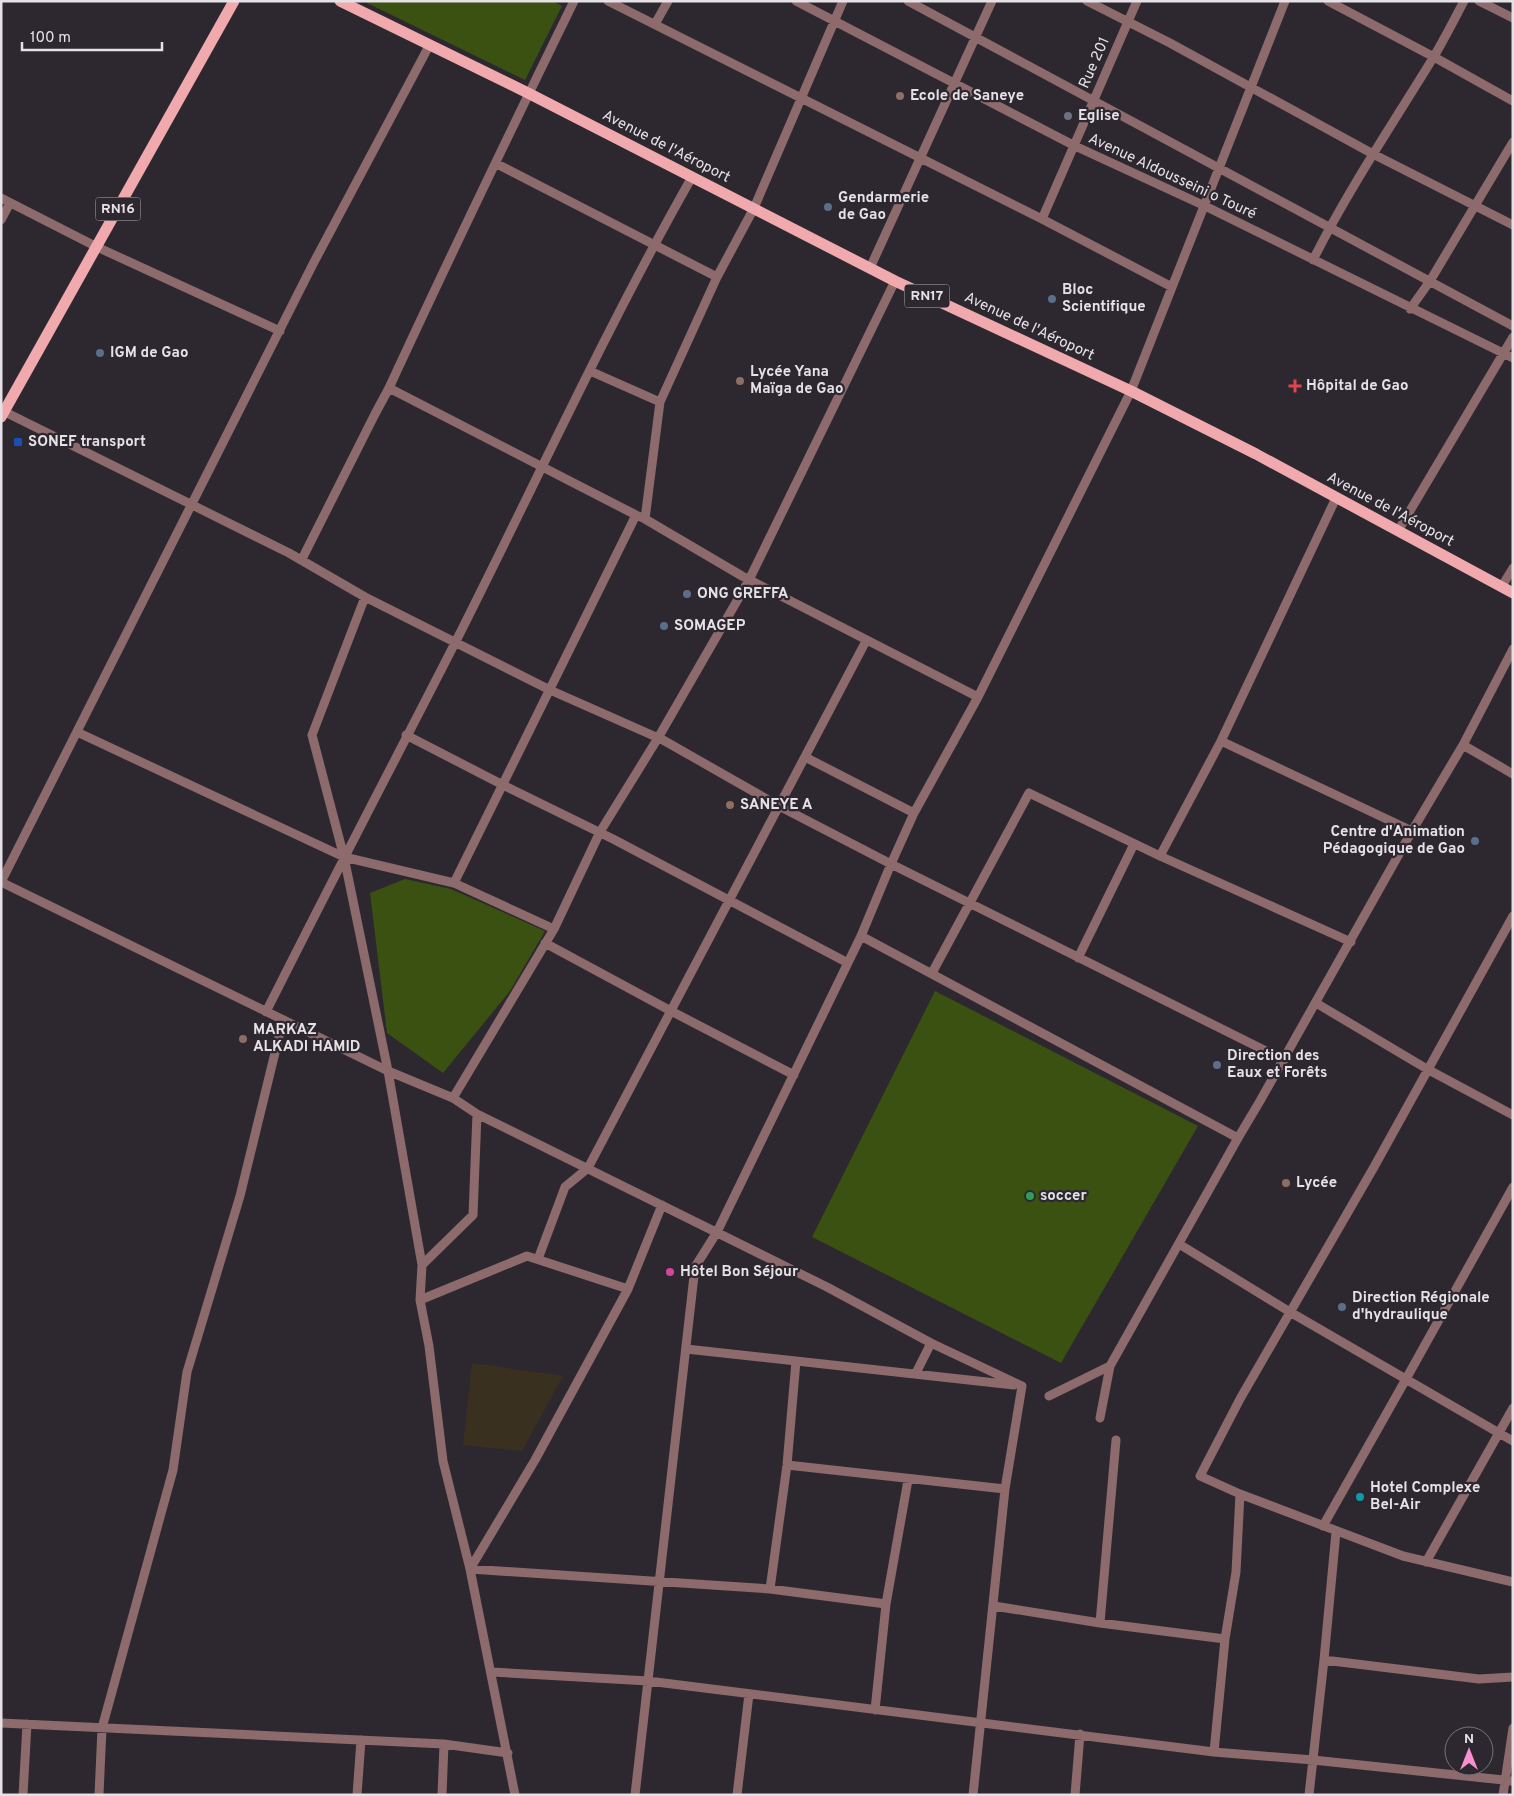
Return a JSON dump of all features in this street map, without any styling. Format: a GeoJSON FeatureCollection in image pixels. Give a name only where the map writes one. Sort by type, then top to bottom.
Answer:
{"type":"FeatureCollection","features":[{"type":"Feature","properties":{"kind":"main road","name":"RN16"},"geometry":{"type":"LineString","coordinates":[[2,413],[234,1]]}},
{"type":"Feature","properties":{"kind":"main road","name":"Avenue de l'Aéroport"},"geometry":{"type":"LineString","coordinates":[[340,1],[528,93],[895,281],[1131,391],[1256,454],[1513,593]]}},
{"type":"Feature","properties":{"kind":"street"},"geometry":{"type":"LineString","coordinates":[[302,559],[389,388],[497,164],[528,93],[574,1]]}},
{"type":"Feature","properties":{"kind":"street"},"geometry":{"type":"LineString","coordinates":[[608,1],[1042,219],[1172,287]]}},
{"type":"Feature","properties":{"kind":"street"},"geometry":{"type":"LineString","coordinates":[[656,24],[668,1]]}},
{"type":"Feature","properties":{"kind":"street","name":"Avenue Aldousseini o Touré"},"geometry":{"type":"LineString","coordinates":[[796,1],[1075,146],[1205,206],[1410,309],[1513,358]]}},
{"type":"Feature","properties":{"kind":"street"},"geometry":{"type":"LineString","coordinates":[[645,519],[660,402],[718,277],[754,208],[843,1]]}},
{"type":"Feature","properties":{"kind":"street"},"geometry":{"type":"LineString","coordinates":[[908,1],[1513,326]]}},
{"type":"Feature","properties":{"kind":"street"},"geometry":{"type":"LineString","coordinates":[[870,268],[992,1]]}},
{"type":"Feature","properties":{"kind":"street"},"geometry":{"type":"LineString","coordinates":[[1086,1],[1251,87],[1372,154],[1513,225]]}},
{"type":"Feature","properties":{"kind":"street","name":"Rue 201"},"geometry":{"type":"LineString","coordinates":[[1042,219],[1137,1]]}},
{"type":"Feature","properties":{"kind":"street"},"geometry":{"type":"LineString","coordinates":[[636,1795],[695,1267],[717,1232],[794,1075],[861,936],[914,813],[978,697],[1131,391],[1285,1]]}},
{"type":"Feature","properties":{"kind":"street"},"geometry":{"type":"LineString","coordinates":[[1328,1],[1513,101]]}},
{"type":"Feature","properties":{"kind":"street"},"geometry":{"type":"LineString","coordinates":[[1313,260],[1330,226],[1372,154],[1434,57],[1464,1]]}},
{"type":"Feature","properties":{"kind":"street"},"geometry":{"type":"LineString","coordinates":[[1479,1],[1513,18]]}},
{"type":"Feature","properties":{"kind":"street"},"geometry":{"type":"LineString","coordinates":[[429,46],[313,264],[1,882],[388,1071],[453,1098],[477,1114],[827,1287],[931,1343],[1022,1386]]}},
{"type":"Feature","properties":{"kind":"street"},"geometry":{"type":"LineString","coordinates":[[1410,309],[1430,281],[1513,142]]}},
{"type":"Feature","properties":{"kind":"street"},"geometry":{"type":"LineString","coordinates":[[497,164],[718,277]]}},
{"type":"Feature","properties":{"kind":"street"},"geometry":{"type":"LineString","coordinates":[[266,1012],[455,642],[541,466],[654,244],[692,177]]}},
{"type":"Feature","properties":{"kind":"street"},"geometry":{"type":"LineString","coordinates":[[1,198],[97,247],[280,331]]}},
{"type":"Feature","properties":{"kind":"street"},"geometry":{"type":"LineString","coordinates":[[1,220],[10,203]]}},
{"type":"Feature","properties":{"kind":"street"},"geometry":{"type":"LineString","coordinates":[[453,1098],[554,929],[600,832],[658,738],[749,580],[895,281]]}},
{"type":"Feature","properties":{"kind":"street"},"geometry":{"type":"LineString","coordinates":[[1398,531],[1513,337]]}},
{"type":"Feature","properties":{"kind":"street"},"geometry":{"type":"LineString","coordinates":[[590,371],[660,402]]}},
{"type":"Feature","properties":{"kind":"street"},"geometry":{"type":"LineString","coordinates":[[389,388],[645,519],[749,580],[978,697]]}},
{"type":"Feature","properties":{"kind":"street"},"geometry":{"type":"LineString","coordinates":[[2,413],[193,504],[302,559],[365,597],[550,690],[658,738],[779,806],[891,864],[1284,1060]]}},
{"type":"Feature","properties":{"kind":"street"},"geometry":{"type":"LineString","coordinates":[[1160,856],[1221,741],[1336,498]]}},
{"type":"Feature","properties":{"kind":"street"},"geometry":{"type":"LineString","coordinates":[[454,883],[636,515]]}},
{"type":"Feature","properties":{"kind":"street"},"geometry":{"type":"LineString","coordinates":[[1502,586],[1513,568]]}},
{"type":"Feature","properties":{"kind":"street"},"geometry":{"type":"LineString","coordinates":[[365,597],[312,735],[344,857],[388,1071],[422,1265],[420,1300],[429,1346],[443,1461],[470,1570],[492,1672],[515,1795]]}},
{"type":"Feature","properties":{"kind":"street"},"geometry":{"type":"LineString","coordinates":[[538,1259],[565,1186],[588,1168],[866,641]]}},
{"type":"Feature","properties":{"kind":"street"},"geometry":{"type":"LineString","coordinates":[[1100,1418],[1110,1366],[1412,831],[1463,745],[1513,649]]}},
{"type":"Feature","properties":{"kind":"street"},"geometry":{"type":"LineString","coordinates":[[77,732],[344,857],[454,883],[554,929]]}},
{"type":"Feature","properties":{"kind":"street"},"geometry":{"type":"LineString","coordinates":[[406,735],[600,832],[848,963]]}},
{"type":"Feature","properties":{"kind":"street"},"geometry":{"type":"LineString","coordinates":[[1221,741],[1412,831]]}},
{"type":"Feature","properties":{"kind":"street"},"geometry":{"type":"LineString","coordinates":[[1463,745],[1513,774]]}},
{"type":"Feature","properties":{"kind":"street"},"geometry":{"type":"LineString","coordinates":[[805,757],[914,813]]}},
{"type":"Feature","properties":{"kind":"street"},"geometry":{"type":"LineString","coordinates":[[932,973],[1029,793],[1134,844],[1351,942]]}},
{"type":"Feature","properties":{"kind":"street"},"geometry":{"type":"LineString","coordinates":[[1078,958],[1134,844]]}},
{"type":"Feature","properties":{"kind":"street"},"geometry":{"type":"LineString","coordinates":[[1513,916],[1374,1167],[1240,1399],[1200,1476],[1336,1532],[1403,1556],[1513,1582]]}},
{"type":"Feature","properties":{"kind":"street"},"geometry":{"type":"LineString","coordinates":[[861,936],[1238,1138]]}},
{"type":"Feature","properties":{"kind":"street"},"geometry":{"type":"LineString","coordinates":[[545,943],[794,1075]]}},
{"type":"Feature","properties":{"kind":"street"},"geometry":{"type":"LineString","coordinates":[[1316,1003],[1427,1069],[1513,1115]]}},
{"type":"Feature","properties":{"kind":"street"},"geometry":{"type":"LineString","coordinates":[[99,1795],[102,1728],[173,1470],[188,1372],[240,1196],[283,1020]]}},
{"type":"Feature","properties":{"kind":"street"},"geometry":{"type":"LineString","coordinates":[[422,1265],[474,1215],[477,1114]]}},
{"type":"Feature","properties":{"kind":"street"},"geometry":{"type":"LineString","coordinates":[[1323,1526],[1513,1187]]}},
{"type":"Feature","properties":{"kind":"street"},"geometry":{"type":"LineString","coordinates":[[470,1570],[535,1460],[628,1289],[662,1205]]}},
{"type":"Feature","properties":{"kind":"street"},"geometry":{"type":"LineString","coordinates":[[1179,1244],[1290,1312],[1513,1441]]}},
{"type":"Feature","properties":{"kind":"street"},"geometry":{"type":"LineString","coordinates":[[420,1300],[527,1256],[628,1289]]}},
{"type":"Feature","properties":{"kind":"street"},"geometry":{"type":"LineString","coordinates":[[916,1373],[931,1343]]}},
{"type":"Feature","properties":{"kind":"street"},"geometry":{"type":"LineString","coordinates":[[686,1349],[1022,1386]]}},
{"type":"Feature","properties":{"kind":"street"},"geometry":{"type":"LineString","coordinates":[[770,1589],[787,1466],[796,1361]]}},
{"type":"Feature","properties":{"kind":"street"},"geometry":{"type":"LineString","coordinates":[[1049,1396],[1110,1366]]}},
{"type":"Feature","properties":{"kind":"street"},"geometry":{"type":"LineString","coordinates":[[973,1795],[1005,1489],[1022,1386]]}},
{"type":"Feature","properties":{"kind":"street"},"geometry":{"type":"LineString","coordinates":[[1426,1562],[1513,1408]]}},
{"type":"Feature","properties":{"kind":"street"},"geometry":{"type":"LineString","coordinates":[[1100,1623],[1116,1440]]}},
{"type":"Feature","properties":{"kind":"street"},"geometry":{"type":"LineString","coordinates":[[787,1466],[1005,1489]]}},
{"type":"Feature","properties":{"kind":"street"},"geometry":{"type":"LineString","coordinates":[[875,1710],[886,1604],[908,1480]]}},
{"type":"Feature","properties":{"kind":"street"},"geometry":{"type":"LineString","coordinates":[[1214,1752],[1225,1639],[1236,1572],[1240,1494]]}},
{"type":"Feature","properties":{"kind":"street"},"geometry":{"type":"LineString","coordinates":[[1309,1795],[1336,1532]]}},
{"type":"Feature","properties":{"kind":"street"},"geometry":{"type":"LineString","coordinates":[[470,1570],[770,1589],[886,1604]]}},
{"type":"Feature","properties":{"kind":"street"},"geometry":{"type":"LineString","coordinates":[[994,1606],[1100,1623],[1225,1639]]}},
{"type":"Feature","properties":{"kind":"street"},"geometry":{"type":"LineString","coordinates":[[1324,1660],[1479,1679],[1513,1677]]}},
{"type":"Feature","properties":{"kind":"street"},"geometry":{"type":"LineString","coordinates":[[492,1672],[648,1681],[1214,1752],[1509,1780]]}},
{"type":"Feature","properties":{"kind":"street"},"geometry":{"type":"LineString","coordinates":[[737,1795],[749,1694]]}},
{"type":"Feature","properties":{"kind":"street"},"geometry":{"type":"LineString","coordinates":[[1,1723],[444,1744],[508,1753]]}},
{"type":"Feature","properties":{"kind":"street"},"geometry":{"type":"LineString","coordinates":[[23,1795],[27,1724]]}},
{"type":"Feature","properties":{"kind":"street"},"geometry":{"type":"LineString","coordinates":[[1503,1795],[1509,1780],[1513,1728]]}},
{"type":"Feature","properties":{"kind":"street"},"geometry":{"type":"LineString","coordinates":[[1075,1795],[1080,1734]]}},
{"type":"Feature","properties":{"kind":"street"},"geometry":{"type":"LineString","coordinates":[[357,1795],[361,1740]]}},
{"type":"Feature","properties":{"kind":"street"},"geometry":{"type":"LineString","coordinates":[[442,1795],[444,1744]]}},
{"type":"Feature","properties":{"kind":"shaded area"},"geometry":{"type":"Polygon","coordinates":[[[472,1363],[563,1376],[522,1451],[463,1445],[472,1363]]]}},
{"type":"Feature","properties":{"kind":"green space"},"geometry":{"type":"Polygon","coordinates":[[[363,1],[553,1],[562,6],[525,80],[363,1]]]}},
{"type":"Feature","properties":{"kind":"green space"},"geometry":{"type":"Polygon","coordinates":[[[405,879],[451,889],[545,931],[510,991],[443,1073],[387,1033],[370,893],[405,879]]]}},
{"type":"Feature","properties":{"kind":"green space"},"geometry":{"type":"Polygon","coordinates":[[[935,991],[1198,1126],[1061,1363],[812,1237],[935,991]]]}},
{"type":"Feature","properties":{"kind":"place","name":"Ecole de Saneye"},"geometry":{"type":"Point","coordinates":[900,96]}},
{"type":"Feature","properties":{"kind":"place","name":"Eglise"},"geometry":{"type":"Point","coordinates":[1068,116]}},
{"type":"Feature","properties":{"kind":"place","name":"Gendarmerie de Gao"},"geometry":{"type":"Point","coordinates":[828,207]}},
{"type":"Feature","properties":{"kind":"place","name":"Bloc Scientifique"},"geometry":{"type":"Point","coordinates":[1052,299]}},
{"type":"Feature","properties":{"kind":"place","name":"IGM de Gao"},"geometry":{"type":"Point","coordinates":[100,353]}},
{"type":"Feature","properties":{"kind":"place","name":"Lycée Yana Maïga de Gao"},"geometry":{"type":"Point","coordinates":[740,381]}},
{"type":"Feature","properties":{"kind":"place","name":"Hôpital de Gao"},"geometry":{"type":"Point","coordinates":[1295,386]}},
{"type":"Feature","properties":{"kind":"place","name":"SONEF transport"},"geometry":{"type":"Point","coordinates":[18,442]}},
{"type":"Feature","properties":{"kind":"place","name":"ONG GREFFA"},"geometry":{"type":"Point","coordinates":[687,594]}},
{"type":"Feature","properties":{"kind":"place","name":"SOMAGEP"},"geometry":{"type":"Point","coordinates":[664,626]}},
{"type":"Feature","properties":{"kind":"place","name":"SANEYE A"},"geometry":{"type":"Point","coordinates":[730,805]}},
{"type":"Feature","properties":{"kind":"place","name":"Centre d'Animation Pédagogique de Gao"},"geometry":{"type":"Point","coordinates":[1475,841]}},
{"type":"Feature","properties":{"kind":"place","name":"MARKAZ ALKADI HAMID"},"geometry":{"type":"Point","coordinates":[243,1039]}},
{"type":"Feature","properties":{"kind":"place","name":"Direction des Eaux et Forêts"},"geometry":{"type":"Point","coordinates":[1217,1065]}},
{"type":"Feature","properties":{"kind":"place","name":"Lycée"},"geometry":{"type":"Point","coordinates":[1286,1183]}},
{"type":"Feature","properties":{"kind":"place","name":"soccer"},"geometry":{"type":"Point","coordinates":[1030,1196]}},
{"type":"Feature","properties":{"kind":"place","name":"Hôtel Bon Séjour"},"geometry":{"type":"Point","coordinates":[670,1272]}},
{"type":"Feature","properties":{"kind":"place","name":"Direction Régionale d'hydraulique"},"geometry":{"type":"Point","coordinates":[1342,1307]}},
{"type":"Feature","properties":{"kind":"place","name":"Hotel Complexe Bel-Air"},"geometry":{"type":"Point","coordinates":[1360,1497]}}]}
